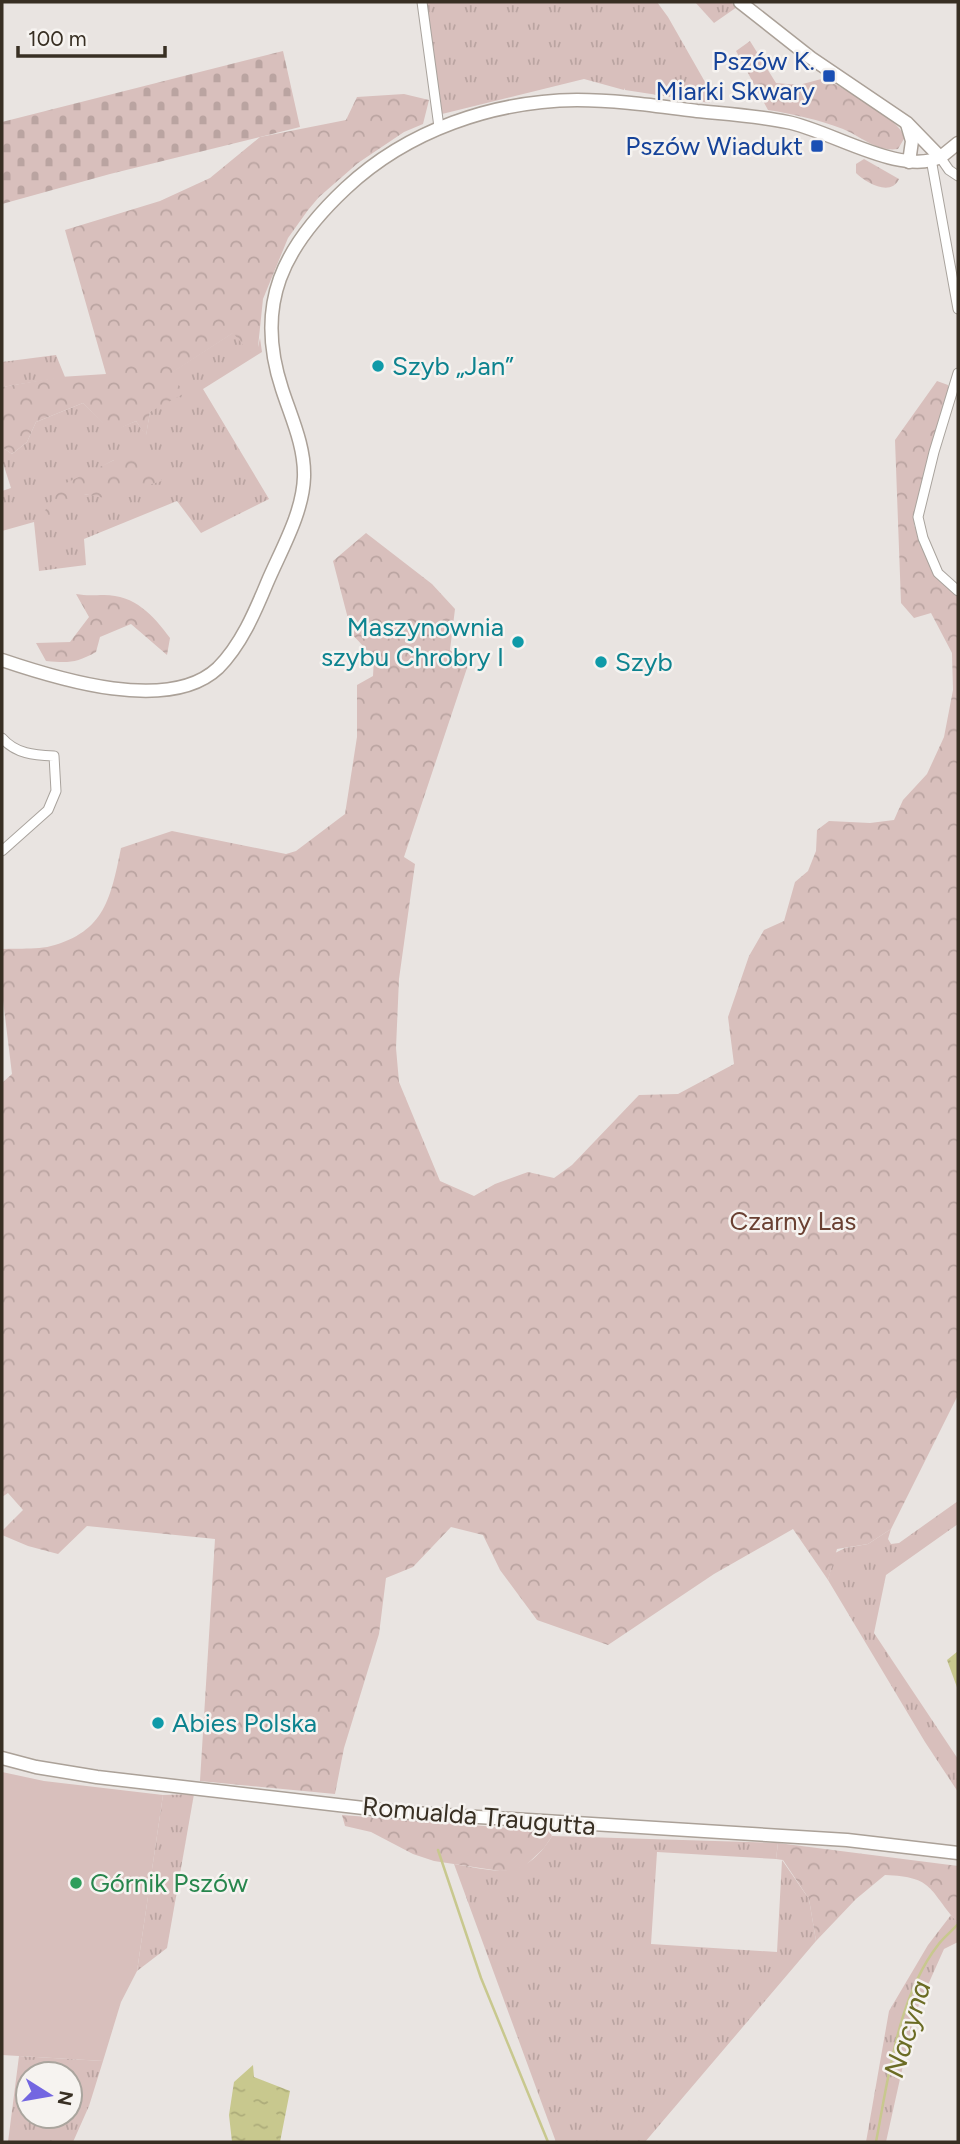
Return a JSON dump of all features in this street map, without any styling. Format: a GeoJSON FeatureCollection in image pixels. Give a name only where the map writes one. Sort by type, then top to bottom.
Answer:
{"type":"FeatureCollection","features":[{"type":"Feature","properties":{"kind":"main road"},"geometry":{"type":"LineString","coordinates":[[740,2],[811,58],[907,123],[935,158]]}},
{"type":"Feature","properties":{"kind":"main road"},"geometry":{"type":"LineString","coordinates":[[2,660],[52,677],[101,687],[155,691],[181,688],[212,672],[230,653],[256,610],[295,518],[303,488],[301,448],[270,339],[271,308],[278,282],[304,236],[345,189],[393,151],[439,127],[490,111],[556,101],[632,103],[788,122],[825,132],[859,148],[902,162],[935,158],[958,143]]}},
{"type":"Feature","properties":{"kind":"main road"},"geometry":{"type":"LineString","coordinates":[[907,123],[912,141],[909,162]]}},
{"type":"Feature","properties":{"kind":"main road","name":"Romualda Traugutta"},"geometry":{"type":"LineString","coordinates":[[2,1758],[36,1767],[97,1777],[398,1811],[847,1840],[958,1853]]}},
{"type":"Feature","properties":{"kind":"street"},"geometry":{"type":"LineString","coordinates":[[422,2],[439,127]]}},
{"type":"Feature","properties":{"kind":"street"},"geometry":{"type":"LineString","coordinates":[[935,158],[958,176]]}},
{"type":"Feature","properties":{"kind":"street"},"geometry":{"type":"LineString","coordinates":[[935,158],[958,309]]}},
{"type":"Feature","properties":{"kind":"street"},"geometry":{"type":"LineString","coordinates":[[958,373],[918,517],[923,538],[938,573],[958,591]]}},
{"type":"Feature","properties":{"kind":"street"},"geometry":{"type":"LineString","coordinates":[[2,738],[11,749],[54,757],[56,791],[48,810],[2,851]]}},
{"type":"Feature","properties":{"kind":"green space"},"geometry":{"type":"Polygon","coordinates":[[[422,2],[657,2],[709,89],[710,103],[625,88],[624,90],[584,79],[442,114],[422,2]]]}},
{"type":"Feature","properties":{"kind":"green space"},"geometry":{"type":"Polygon","coordinates":[[[695,2],[730,2],[737,7],[714,23],[695,2]]]}},
{"type":"Feature","properties":{"kind":"green space"},"geometry":{"type":"Polygon","coordinates":[[[750,41],[776,83],[799,85],[825,78],[892,121],[905,137],[898,149],[876,146],[825,123],[768,110],[736,51],[750,41]]]}},
{"type":"Feature","properties":{"kind":"green space"},"geometry":{"type":"Polygon","coordinates":[[[283,51],[300,127],[2,204],[2,122],[283,51]]]}},
{"type":"Feature","properties":{"kind":"green space"},"geometry":{"type":"Polygon","coordinates":[[[404,94],[429,100],[423,124],[404,132],[358,163],[308,210],[288,238],[263,299],[258,347],[249,352],[233,333],[170,374],[185,393],[150,412],[146,436],[136,421],[112,432],[83,403],[36,422],[27,442],[12,454],[2,447],[2,387],[60,377],[106,374],[65,230],[160,201],[210,178],[260,137],[346,120],[357,97],[404,94]]]}},
{"type":"Feature","properties":{"kind":"green space"},"geometry":{"type":"Polygon","coordinates":[[[864,159],[899,179],[885,188],[866,181],[856,173],[856,164],[864,159]]]}},
{"type":"Feature","properties":{"kind":"green space"},"geometry":{"type":"Polygon","coordinates":[[[234,332],[258,347],[260,338],[262,352],[203,389],[269,499],[201,533],[177,501],[84,539],[86,565],[39,571],[34,522],[2,531],[2,491],[11,488],[2,460],[2,447],[12,454],[27,442],[36,422],[83,403],[112,431],[136,421],[146,435],[150,412],[169,374],[234,332]],[[114,460],[95,470],[84,494],[105,497],[114,460]]]}},
{"type":"Feature","properties":{"kind":"green space"},"geometry":{"type":"Polygon","coordinates":[[[56,355],[65,377],[2,387],[2,362],[56,355]]]}},
{"type":"Feature","properties":{"kind":"green space","name":"Czarny Las"},"geometry":{"type":"Polygon","coordinates":[[[937,381],[948,385],[949,393],[919,495],[914,525],[937,574],[958,592],[958,1395],[891,1529],[868,1544],[837,1549],[828,1580],[793,1529],[714,1574],[608,1645],[537,1620],[500,1570],[483,1535],[451,1527],[413,1567],[386,1578],[379,1634],[344,1748],[335,1794],[200,1781],[215,1539],[87,1526],[58,1554],[2,1535],[2,1531],[23,1510],[8,1493],[2,1497],[2,1083],[12,1074],[2,992],[2,949],[51,946],[83,932],[94,922],[109,897],[121,848],[172,831],[286,854],[296,851],[345,814],[357,737],[357,685],[373,676],[374,658],[352,634],[333,561],[366,533],[432,584],[455,609],[450,650],[468,665],[404,857],[415,864],[399,979],[396,1048],[399,1082],[440,1181],[474,1196],[495,1184],[528,1172],[554,1178],[572,1165],[639,1095],[678,1094],[734,1064],[728,1017],[749,956],[764,930],[784,921],[795,882],[808,871],[816,851],[817,830],[829,821],[870,823],[894,820],[903,800],[927,774],[944,737],[953,690],[952,653],[931,613],[914,618],[901,603],[895,440],[937,381]]]}},
{"type":"Feature","properties":{"kind":"green space"},"geometry":{"type":"Polygon","coordinates":[[[144,452],[154,458],[162,481],[105,498],[84,494],[60,516],[47,522],[41,516],[64,484],[114,460],[144,452]]]}},
{"type":"Feature","properties":{"kind":"green space"},"geometry":{"type":"Polygon","coordinates":[[[76,594],[125,598],[142,608],[170,638],[167,655],[131,624],[100,637],[96,652],[83,658],[67,662],[46,661],[36,643],[70,642],[89,617],[76,594]]]}},
{"type":"Feature","properties":{"kind":"green space"},"geometry":{"type":"Polygon","coordinates":[[[958,1501],[958,1524],[886,1575],[874,1633],[958,1759],[958,1792],[828,1580],[835,1553],[845,1548],[868,1544],[891,1529],[888,1539],[891,1544],[899,1543],[958,1501]]]}},
{"type":"Feature","properties":{"kind":"green space","name":"Górnik Pszów"},"geometry":{"type":"Polygon","coordinates":[[[2,1772],[44,1781],[163,1795],[137,1971],[121,2002],[103,2061],[2,2055],[2,1772]]]}},
{"type":"Feature","properties":{"kind":"green space"},"geometry":{"type":"Polygon","coordinates":[[[194,1794],[167,1948],[137,1971],[163,1795],[194,1794]]]}},
{"type":"Feature","properties":{"kind":"green space"},"geometry":{"type":"Polygon","coordinates":[[[342,1815],[549,1831],[552,1836],[526,1865],[515,1870],[500,1871],[434,1861],[413,1854],[371,1832],[345,1826],[342,1815]]]}},
{"type":"Feature","properties":{"kind":"green space"},"geometry":{"type":"Polygon","coordinates":[[[552,1836],[778,1843],[776,1859],[657,1852],[651,1944],[777,1952],[782,1860],[809,1899],[816,1941],[645,2142],[556,2142],[454,1864],[498,1871],[521,1867],[542,1850],[552,1836]]]}},
{"type":"Feature","properties":{"kind":"green space"},"geometry":{"type":"Polygon","coordinates":[[[778,1843],[958,1866],[958,1923],[922,1882],[885,1875],[856,1899],[816,1941],[809,1899],[783,1860],[776,1859],[778,1843]]]}},
{"type":"Feature","properties":{"kind":"green space"},"geometry":{"type":"Polygon","coordinates":[[[951,1915],[958,1923],[958,1942],[944,1949],[914,2016],[886,2142],[866,2142],[889,2011],[928,1945],[951,1915]]]}},
{"type":"Feature","properties":{"kind":"green space"},"geometry":{"type":"Polygon","coordinates":[[[19,2056],[103,2061],[84,2117],[84,2060],[18,2060],[19,2056]]]}},
{"type":"Feature","properties":{"kind":"green space"},"geometry":{"type":"Polygon","coordinates":[[[14,2095],[14,2130],[78,2130],[73,2142],[8,2142],[14,2095]]]}},
{"type":"Feature","properties":{"kind":"water"},"geometry":{"type":"Polygon","coordinates":[[[958,1651],[958,1690],[947,1660],[958,1651]]]}},
{"type":"Feature","properties":{"kind":"water"},"geometry":{"type":"Polygon","coordinates":[[[253,2065],[254,2077],[290,2091],[280,2142],[232,2142],[229,2115],[234,2082],[253,2065]]]}},
{"type":"Feature","properties":{"kind":"waterway"},"geometry":{"type":"LineString","coordinates":[[438,1850],[481,1978],[548,2142]]}},
{"type":"Feature","properties":{"kind":"waterway","name":"Nacyna"},"geometry":{"type":"LineString","coordinates":[[876,2142],[890,2066],[904,2013],[924,1966],[938,1945],[957,1925]]}},
{"type":"Feature","properties":{"kind":"place","name":"Pszów K. Miarki Skwary"},"geometry":{"type":"Point","coordinates":[829,76]}},
{"type":"Feature","properties":{"kind":"place","name":"Pszów Wiadukt"},"geometry":{"type":"Point","coordinates":[817,146]}},
{"type":"Feature","properties":{"kind":"place","name":"Szyb „Jan”"},"geometry":{"type":"Point","coordinates":[378,366]}},
{"type":"Feature","properties":{"kind":"place","name":"Maszynownia szybu Chrobry I"},"geometry":{"type":"Point","coordinates":[518,642]}},
{"type":"Feature","properties":{"kind":"place","name":"Szyb"},"geometry":{"type":"Point","coordinates":[601,662]}},
{"type":"Feature","properties":{"kind":"place","name":"Abies Polska"},"geometry":{"type":"Point","coordinates":[158,1723]}},
{"type":"Feature","properties":{"kind":"place","name":"Górnik Pszów"},"geometry":{"type":"Point","coordinates":[76,1883]}}]}
